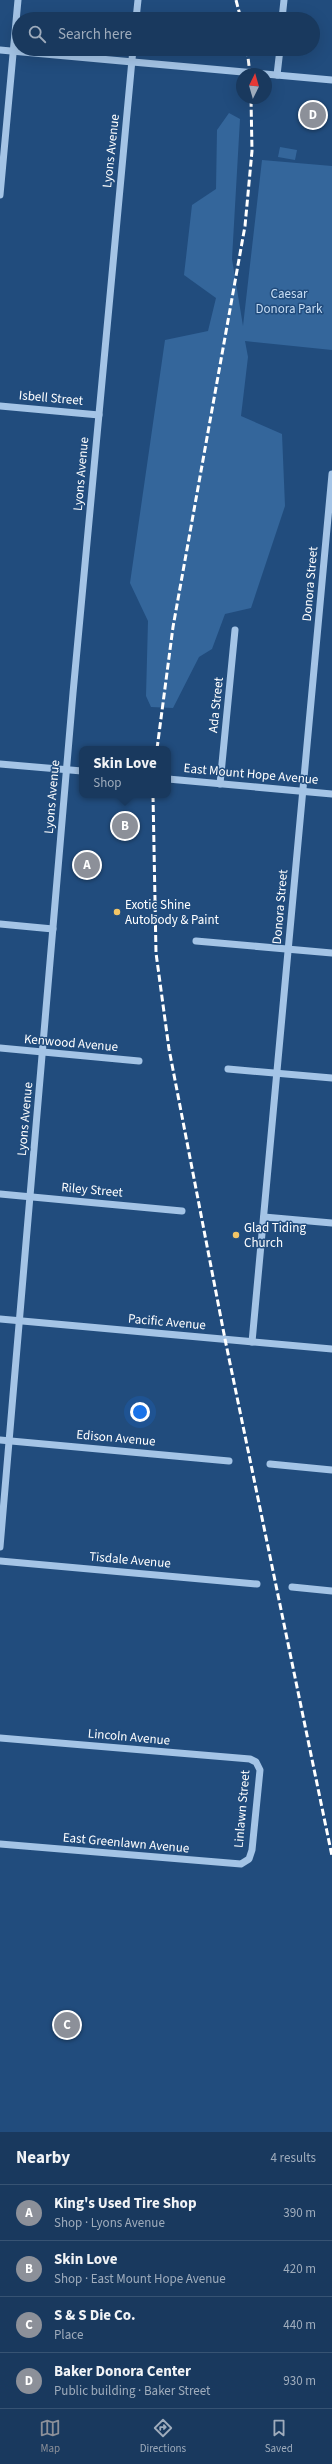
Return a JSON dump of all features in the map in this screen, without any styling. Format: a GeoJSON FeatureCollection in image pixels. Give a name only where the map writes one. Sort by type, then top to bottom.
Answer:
{"type":"FeatureCollection","features":[{"type":"Feature","properties":{"kind":"street"},"geometry":{"type":"LineString","coordinates":[[17,12],[18,0]]}},
{"type":"Feature","properties":{"kind":"street"},"geometry":{"type":"LineString","coordinates":[[137,12],[138,0]]}},
{"type":"Feature","properties":{"kind":"street"},"geometry":{"type":"LineString","coordinates":[[283,12],[284,0]]}},
{"type":"Feature","properties":{"kind":"street"},"geometry":{"type":"LineString","coordinates":[[0,50],[12,51]]}},
{"type":"Feature","properties":{"kind":"street"},"geometry":{"type":"LineString","coordinates":[[0,195],[13,56]]}},
{"type":"Feature","properties":{"kind":"street"},"geometry":{"type":"LineString","coordinates":[[67,56],[332,80]]}},
{"type":"Feature","properties":{"kind":"street","name":"Lyons Avenue"},"geometry":{"type":"LineString","coordinates":[[0,1547],[66,770],[132,56]]}},
{"type":"Feature","properties":{"kind":"street"},"geometry":{"type":"LineString","coordinates":[[277,75],[279,56]]}},
{"type":"Feature","properties":{"kind":"street","name":"Isbell Street"},"geometry":{"type":"LineString","coordinates":[[0,406],[99,415]]}},
{"type":"Feature","properties":{"kind":"street","name":"Donora Street"},"geometry":{"type":"LineString","coordinates":[[252,1342],[332,474]]}},
{"type":"Feature","properties":{"kind":"street","name":"Ada Street"},"geometry":{"type":"LineString","coordinates":[[220,784],[235,630]]}},
{"type":"Feature","properties":{"kind":"street"},"geometry":{"type":"LineString","coordinates":[[0,764],[79,771]]}},
{"type":"Feature","properties":{"kind":"street","name":"East Mount Hope Avenue"},"geometry":{"type":"LineString","coordinates":[[171,779],[332,794]]}},
{"type":"Feature","properties":{"kind":"street"},"geometry":{"type":"LineString","coordinates":[[0,924],[53,929]]}},
{"type":"Feature","properties":{"kind":"street"},"geometry":{"type":"LineString","coordinates":[[196,941],[332,954]]}},
{"type":"Feature","properties":{"kind":"street","name":"Kenwood Avenue"},"geometry":{"type":"LineString","coordinates":[[0,1048],[139,1061]]}},
{"type":"Feature","properties":{"kind":"street"},"geometry":{"type":"LineString","coordinates":[[228,1069],[332,1078]]}},
{"type":"Feature","properties":{"kind":"street","name":"Riley Street"},"geometry":{"type":"LineString","coordinates":[[0,1194],[182,1211]]}},
{"type":"Feature","properties":{"kind":"street"},"geometry":{"type":"LineString","coordinates":[[264,1217],[332,1223]]}},
{"type":"Feature","properties":{"kind":"street","name":"Pacific Avenue"},"geometry":{"type":"LineString","coordinates":[[0,1319],[332,1349]]}},
{"type":"Feature","properties":{"kind":"street","name":"Edison Avenue"},"geometry":{"type":"LineString","coordinates":[[0,1440],[229,1461]]}},
{"type":"Feature","properties":{"kind":"street"},"geometry":{"type":"LineString","coordinates":[[270,1464],[332,1470]]}},
{"type":"Feature","properties":{"kind":"street","name":"Tisdale Avenue"},"geometry":{"type":"LineString","coordinates":[[0,1561],[257,1584]]}},
{"type":"Feature","properties":{"kind":"street"},"geometry":{"type":"LineString","coordinates":[[292,1587],[332,1591]]}},
{"type":"Feature","properties":{"kind":"street","name":"Lincoln Avenue"},"geometry":{"type":"LineString","coordinates":[[0,1738],[250,1759],[256,1762]]}},
{"type":"Feature","properties":{"kind":"street","name":"Linlawn Street"},"geometry":{"type":"LineString","coordinates":[[249,1859],[252,1850],[260,1770],[256,1762]]}},
{"type":"Feature","properties":{"kind":"street","name":"East Greenlawn Avenue"},"geometry":{"type":"LineString","coordinates":[[0,1844],[241,1864],[249,1859]]}},
{"type":"Feature","properties":{"kind":"green space","name":"Caesar Donora Park"},"geometry":{"type":"Polygon","coordinates":[[[229,113],[240,119],[232,259],[243,326],[262,160],[332,166],[332,350],[245,341],[248,357],[241,416],[282,434],[285,506],[251,608],[225,614],[212,649],[199,657],[173,708],[151,707],[146,696],[148,621],[130,583],[165,340],[208,331],[216,298],[184,275],[192,205],[216,189],[217,130],[229,113]]]}},
{"type":"Feature","properties":{"kind":"green space"},"geometry":{"type":"Polygon","coordinates":[[[280,147],[297,150],[295,160],[278,157],[280,147]]]}},
{"type":"Feature","properties":{"kind":"railway"},"geometry":{"type":"LineString","coordinates":[[236,0],[239,12]]}},
{"type":"Feature","properties":{"kind":"railway"},"geometry":{"type":"LineString","coordinates":[[248,56],[249,68]]}},
{"type":"Feature","properties":{"kind":"railway"},"geometry":{"type":"LineString","coordinates":[[157,746],[173,627],[245,226],[252,151],[251,104]]}},
{"type":"Feature","properties":{"kind":"railway"},"geometry":{"type":"LineString","coordinates":[[153,798],[156,953],[169,1049],[225,1339],[332,1856]]}},
{"type":"Feature","properties":{"kind":"place","name":"Baker Donora Center"},"geometry":{"type":"Point","coordinates":[313,115]}},
{"type":"Feature","properties":{"kind":"place","name":"Skin Love"},"geometry":{"type":"Point","coordinates":[125,826]}},
{"type":"Feature","properties":{"kind":"place","name":"King's Used Tire Shop"},"geometry":{"type":"Point","coordinates":[87,865]}},
{"type":"Feature","properties":{"kind":"place","name":"Exotic Shine Autobody & Paint"},"geometry":{"type":"Point","coordinates":[117,912]}},
{"type":"Feature","properties":{"kind":"place","name":"Glad Tiding Church"},"geometry":{"type":"Point","coordinates":[236,1235]}},
{"type":"Feature","properties":{"kind":"place","name":"S & S Die Co."},"geometry":{"type":"Point","coordinates":[67,2025]}}]}
